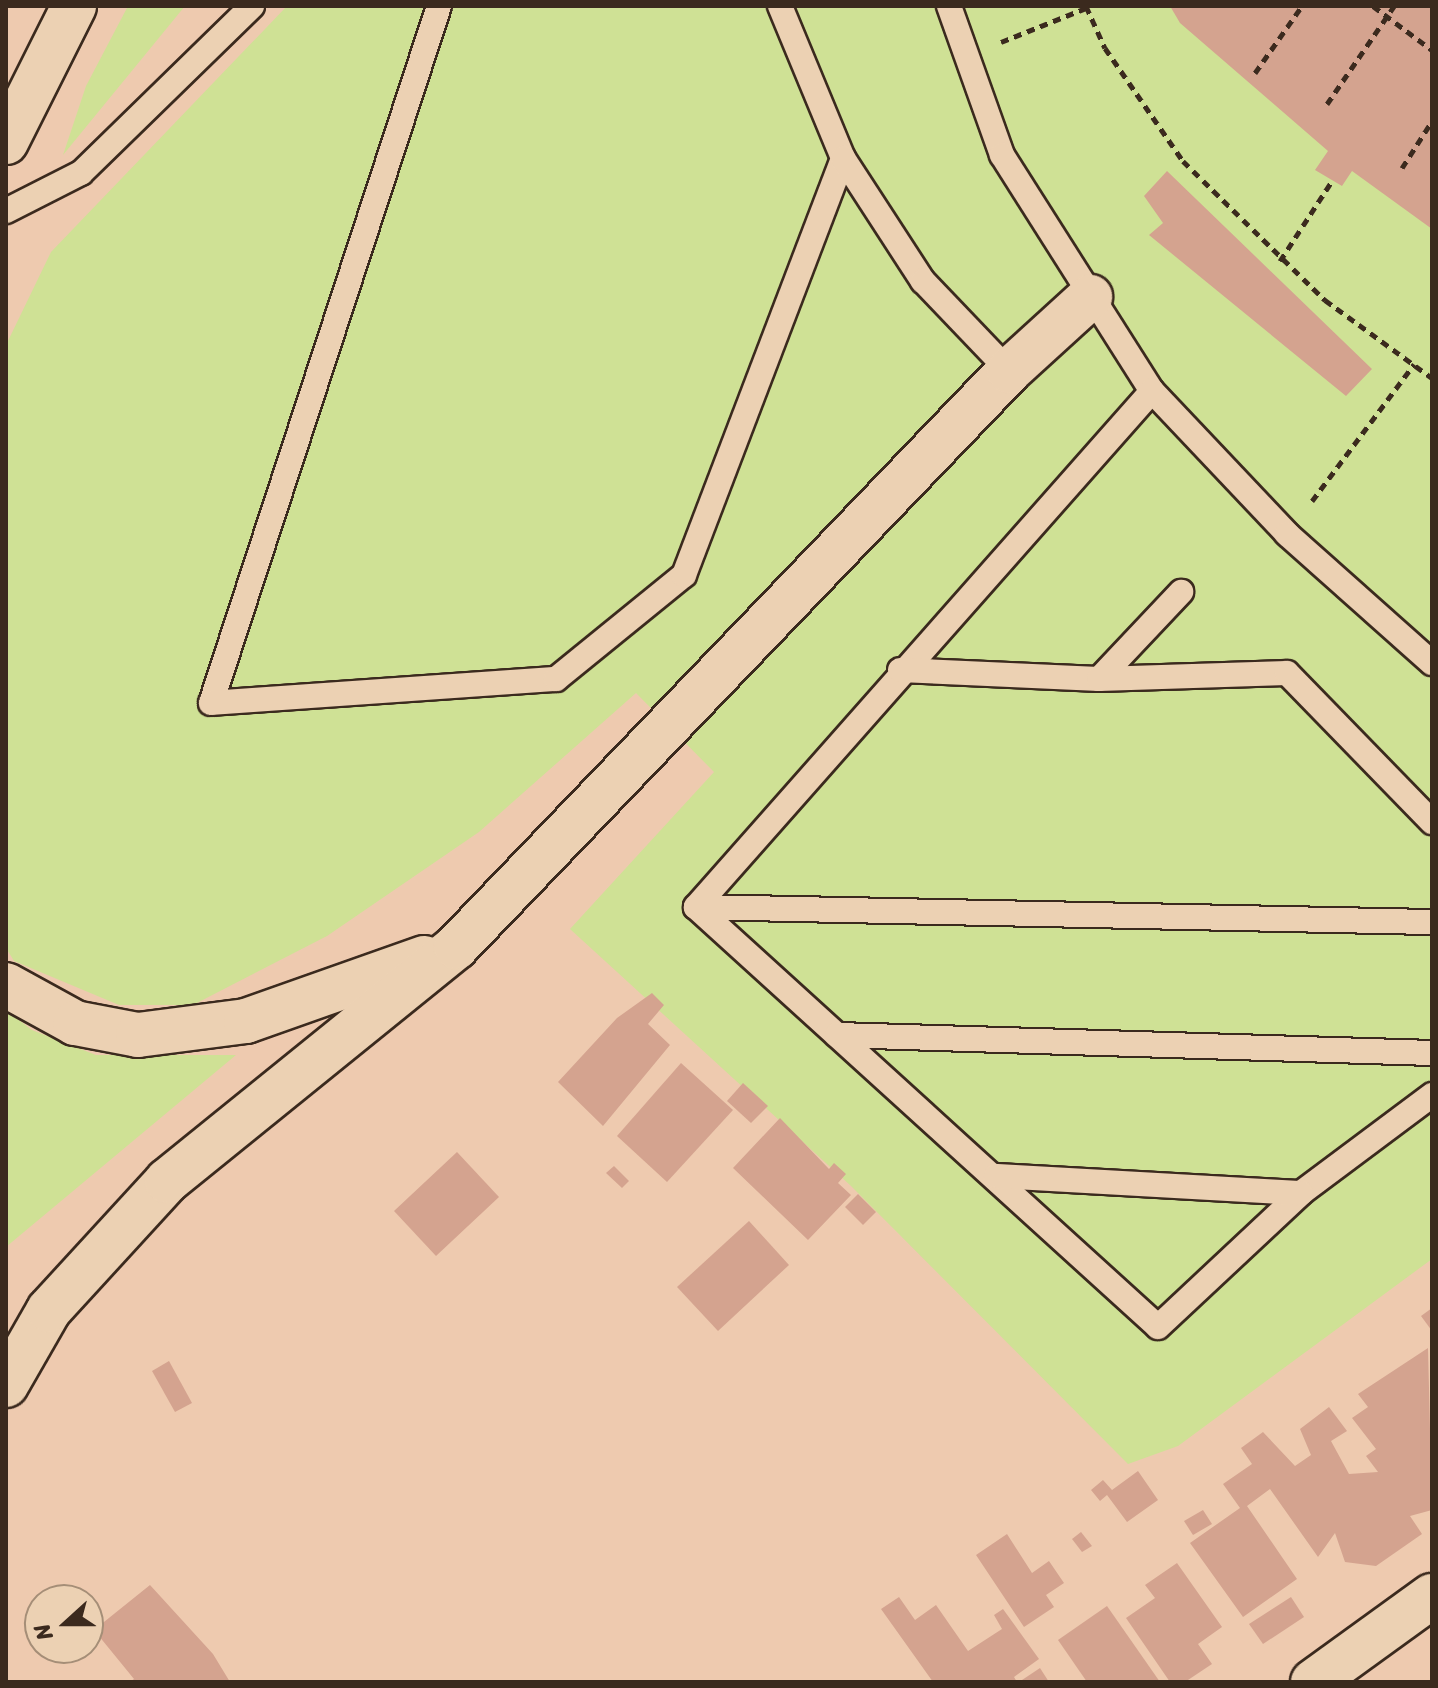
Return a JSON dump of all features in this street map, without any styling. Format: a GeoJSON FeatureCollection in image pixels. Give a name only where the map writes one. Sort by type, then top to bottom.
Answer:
{"type":"FeatureCollection","features":[{"type":"Feature","properties":{"kind":"street"},"geometry":{"type":"LineString","coordinates":[[6,142],[74,6]]}},
{"type":"Feature","properties":{"kind":"street"},"geometry":{"type":"LineString","coordinates":[[6,1385],[49,1310],[167,1181],[456,947],[1009,371],[1090,297]]}},
{"type":"Feature","properties":{"kind":"street"},"geometry":{"type":"LineString","coordinates":[[6,985],[75,1023],[138,1035],[246,1021],[456,947]]}},
{"type":"Feature","properties":{"kind":"street"},"geometry":{"type":"LineString","coordinates":[[1313,1682],[1432,1596]]}},
{"type":"Feature","properties":{"kind":"lane"},"geometry":{"type":"LineString","coordinates":[[6,211],[81,173],[252,6]]}},
{"type":"Feature","properties":{"kind":"lane"},"geometry":{"type":"LineString","coordinates":[[439,6],[211,703],[556,679],[684,575],[843,158]]}},
{"type":"Feature","properties":{"kind":"lane"},"geometry":{"type":"LineString","coordinates":[[780,6],[843,158],[923,281],[1009,371]]}},
{"type":"Feature","properties":{"kind":"lane"},"geometry":{"type":"LineString","coordinates":[[949,6],[1002,155],[1152,391],[1287,534],[1432,663]]}},
{"type":"Feature","properties":{"kind":"lane"},"geometry":{"type":"LineString","coordinates":[[696,907],[900,670],[1152,391]]}},
{"type":"Feature","properties":{"kind":"lane"},"geometry":{"type":"LineString","coordinates":[[1099,679],[1181,592]]}},
{"type":"Feature","properties":{"kind":"lane"},"geometry":{"type":"LineString","coordinates":[[900,670],[1099,679],[1287,673],[1432,822]]}},
{"type":"Feature","properties":{"kind":"lane"},"geometry":{"type":"LineString","coordinates":[[696,907],[1432,922]]}},
{"type":"Feature","properties":{"kind":"lane"},"geometry":{"type":"LineString","coordinates":[[696,907],[996,1176],[1158,1327],[1301,1193],[1432,1095]]}},
{"type":"Feature","properties":{"kind":"lane"},"geometry":{"type":"LineString","coordinates":[[837,1035],[1432,1053]]}},
{"type":"Feature","properties":{"kind":"lane"},"geometry":{"type":"LineString","coordinates":[[996,1176],[1301,1193]]}},
{"type":"Feature","properties":{"kind":"path"},"geometry":{"type":"LineString","coordinates":[[1255,73],[1302,6]]}},
{"type":"Feature","properties":{"kind":"path"},"geometry":{"type":"LineString","coordinates":[[1373,6],[1432,50]]}},
{"type":"Feature","properties":{"kind":"path"},"geometry":{"type":"LineString","coordinates":[[1327,104],[1394,6]]}},
{"type":"Feature","properties":{"kind":"path"},"geometry":{"type":"LineString","coordinates":[[967,55],[1086,7],[1183,161],[1280,261],[1367,336],[1432,378]]}},
{"type":"Feature","properties":{"kind":"path"},"geometry":{"type":"LineString","coordinates":[[1402,168],[1432,121]]}},
{"type":"Feature","properties":{"kind":"path"},"geometry":{"type":"LineString","coordinates":[[1280,261],[1332,181]]}},
{"type":"Feature","properties":{"kind":"path"},"geometry":{"type":"LineString","coordinates":[[1287,534],[1414,364]]}},
{"type":"Feature","properties":{"kind":"green space"},"geometry":{"type":"Polygon","coordinates":[[[128,6],[185,6],[63,155],[86,86],[128,6]]]}},
{"type":"Feature","properties":{"kind":"green space"},"geometry":{"type":"Polygon","coordinates":[[[287,6],[1432,6],[1432,1259],[1178,1446],[1128,1464],[851,1186],[570,929],[714,772],[636,693],[479,832],[327,936],[193,1005],[119,1005],[14,961],[6,948],[6,345],[51,252],[287,6]]]}},
{"type":"Feature","properties":{"kind":"green space"},"geometry":{"type":"Polygon","coordinates":[[[6,1010],[32,1030],[96,1055],[236,1055],[6,1247],[6,1010]]]}},
{"type":"Feature","properties":{"kind":"building"},"geometry":{"type":"Polygon","coordinates":[[[1170,6],[1432,6],[1432,229],[1352,171],[1342,186],[1315,170],[1328,151],[1180,23],[1170,6]]]}},
{"type":"Feature","properties":{"kind":"building"},"geometry":{"type":"Polygon","coordinates":[[[1167,171],[1372,369],[1346,396],[1149,235],[1163,223],[1144,196],[1167,171]]]}},
{"type":"Feature","properties":{"kind":"building"},"geometry":{"type":"Polygon","coordinates":[[[652,993],[664,1005],[648,1024],[670,1045],[603,1126],[558,1082],[617,1018],[652,993]]]}},
{"type":"Feature","properties":{"kind":"building"},"geometry":{"type":"Polygon","coordinates":[[[681,1063],[733,1110],[667,1182],[617,1136],[681,1063]]]}},
{"type":"Feature","properties":{"kind":"building"},"geometry":{"type":"Polygon","coordinates":[[[743,1083],[768,1106],[751,1123],[727,1101],[743,1083]]]}},
{"type":"Feature","properties":{"kind":"building"},"geometry":{"type":"Polygon","coordinates":[[[780,1118],[829,1169],[834,1163],[846,1174],[838,1183],[851,1195],[808,1240],[733,1168],[780,1118]]]}},
{"type":"Feature","properties":{"kind":"building"},"geometry":{"type":"Polygon","coordinates":[[[457,1152],[499,1197],[436,1256],[394,1211],[457,1152]]]}},
{"type":"Feature","properties":{"kind":"building"},"geometry":{"type":"Polygon","coordinates":[[[614,1166],[629,1181],[622,1188],[606,1173],[614,1166]]]}},
{"type":"Feature","properties":{"kind":"building"},"geometry":{"type":"Polygon","coordinates":[[[858,1194],[876,1212],[863,1225],[845,1207],[858,1194]]]}},
{"type":"Feature","properties":{"kind":"building"},"geometry":{"type":"Polygon","coordinates":[[[749,1221],[789,1265],[718,1331],[677,1287],[749,1221]]]}},
{"type":"Feature","properties":{"kind":"building"},"geometry":{"type":"Polygon","coordinates":[[[1432,1308],[1432,1331],[1421,1316],[1432,1308]]]}},
{"type":"Feature","properties":{"kind":"building"},"geometry":{"type":"Polygon","coordinates":[[[1428,1348],[1432,1510],[1410,1516],[1422,1534],[1376,1566],[1345,1562],[1335,1533],[1318,1557],[1270,1489],[1247,1506],[1297,1579],[1243,1617],[1190,1543],[1240,1508],[1223,1484],[1252,1464],[1241,1448],[1263,1432],[1295,1466],[1311,1455],[1300,1429],[1329,1407],[1347,1431],[1331,1441],[1349,1474],[1378,1472],[1366,1456],[1376,1449],[1352,1418],[1368,1407],[1358,1394],[1428,1348]]]}},
{"type":"Feature","properties":{"kind":"building"},"geometry":{"type":"Polygon","coordinates":[[[169,1361],[192,1403],[175,1412],[152,1371],[169,1361]]]}},
{"type":"Feature","properties":{"kind":"building"},"geometry":{"type":"Polygon","coordinates":[[[1138,1471],[1158,1500],[1127,1522],[1107,1495],[1100,1501],[1091,1490],[1103,1480],[1112,1490],[1138,1471]]]}},
{"type":"Feature","properties":{"kind":"building"},"geometry":{"type":"Polygon","coordinates":[[[1203,1510],[1212,1524],[1193,1535],[1184,1521],[1203,1510]]]}},
{"type":"Feature","properties":{"kind":"building"},"geometry":{"type":"Polygon","coordinates":[[[1081,1532],[1092,1546],[1082,1552],[1072,1539],[1081,1532]]]}},
{"type":"Feature","properties":{"kind":"building"},"geometry":{"type":"Polygon","coordinates":[[[1007,1534],[1032,1573],[1049,1561],[1064,1583],[1046,1595],[1054,1607],[1024,1627],[976,1555],[1007,1534]]]}},
{"type":"Feature","properties":{"kind":"building"},"geometry":{"type":"Polygon","coordinates":[[[1177,1563],[1222,1627],[1198,1644],[1212,1664],[1185,1682],[1170,1682],[1126,1618],[1155,1598],[1145,1585],[1177,1563]]]}},
{"type":"Feature","properties":{"kind":"building"},"geometry":{"type":"Polygon","coordinates":[[[150,1585],[213,1654],[230,1682],[130,1682],[134,1679],[104,1642],[104,1622],[150,1585]]]}},
{"type":"Feature","properties":{"kind":"building"},"geometry":{"type":"Polygon","coordinates":[[[899,1597],[915,1620],[936,1605],[968,1651],[1002,1629],[994,1615],[1003,1609],[1039,1659],[1014,1677],[1017,1682],[933,1682],[881,1609],[899,1597]]]}},
{"type":"Feature","properties":{"kind":"building"},"geometry":{"type":"Polygon","coordinates":[[[1291,1597],[1304,1617],[1263,1644],[1249,1624],[1291,1597]]]}},
{"type":"Feature","properties":{"kind":"building"},"geometry":{"type":"Polygon","coordinates":[[[1107,1606],[1160,1682],[1087,1682],[1058,1640],[1107,1606]]]}},
{"type":"Feature","properties":{"kind":"building"},"geometry":{"type":"Polygon","coordinates":[[[1040,1668],[1049,1682],[1019,1682],[1040,1668]]]}}]}
